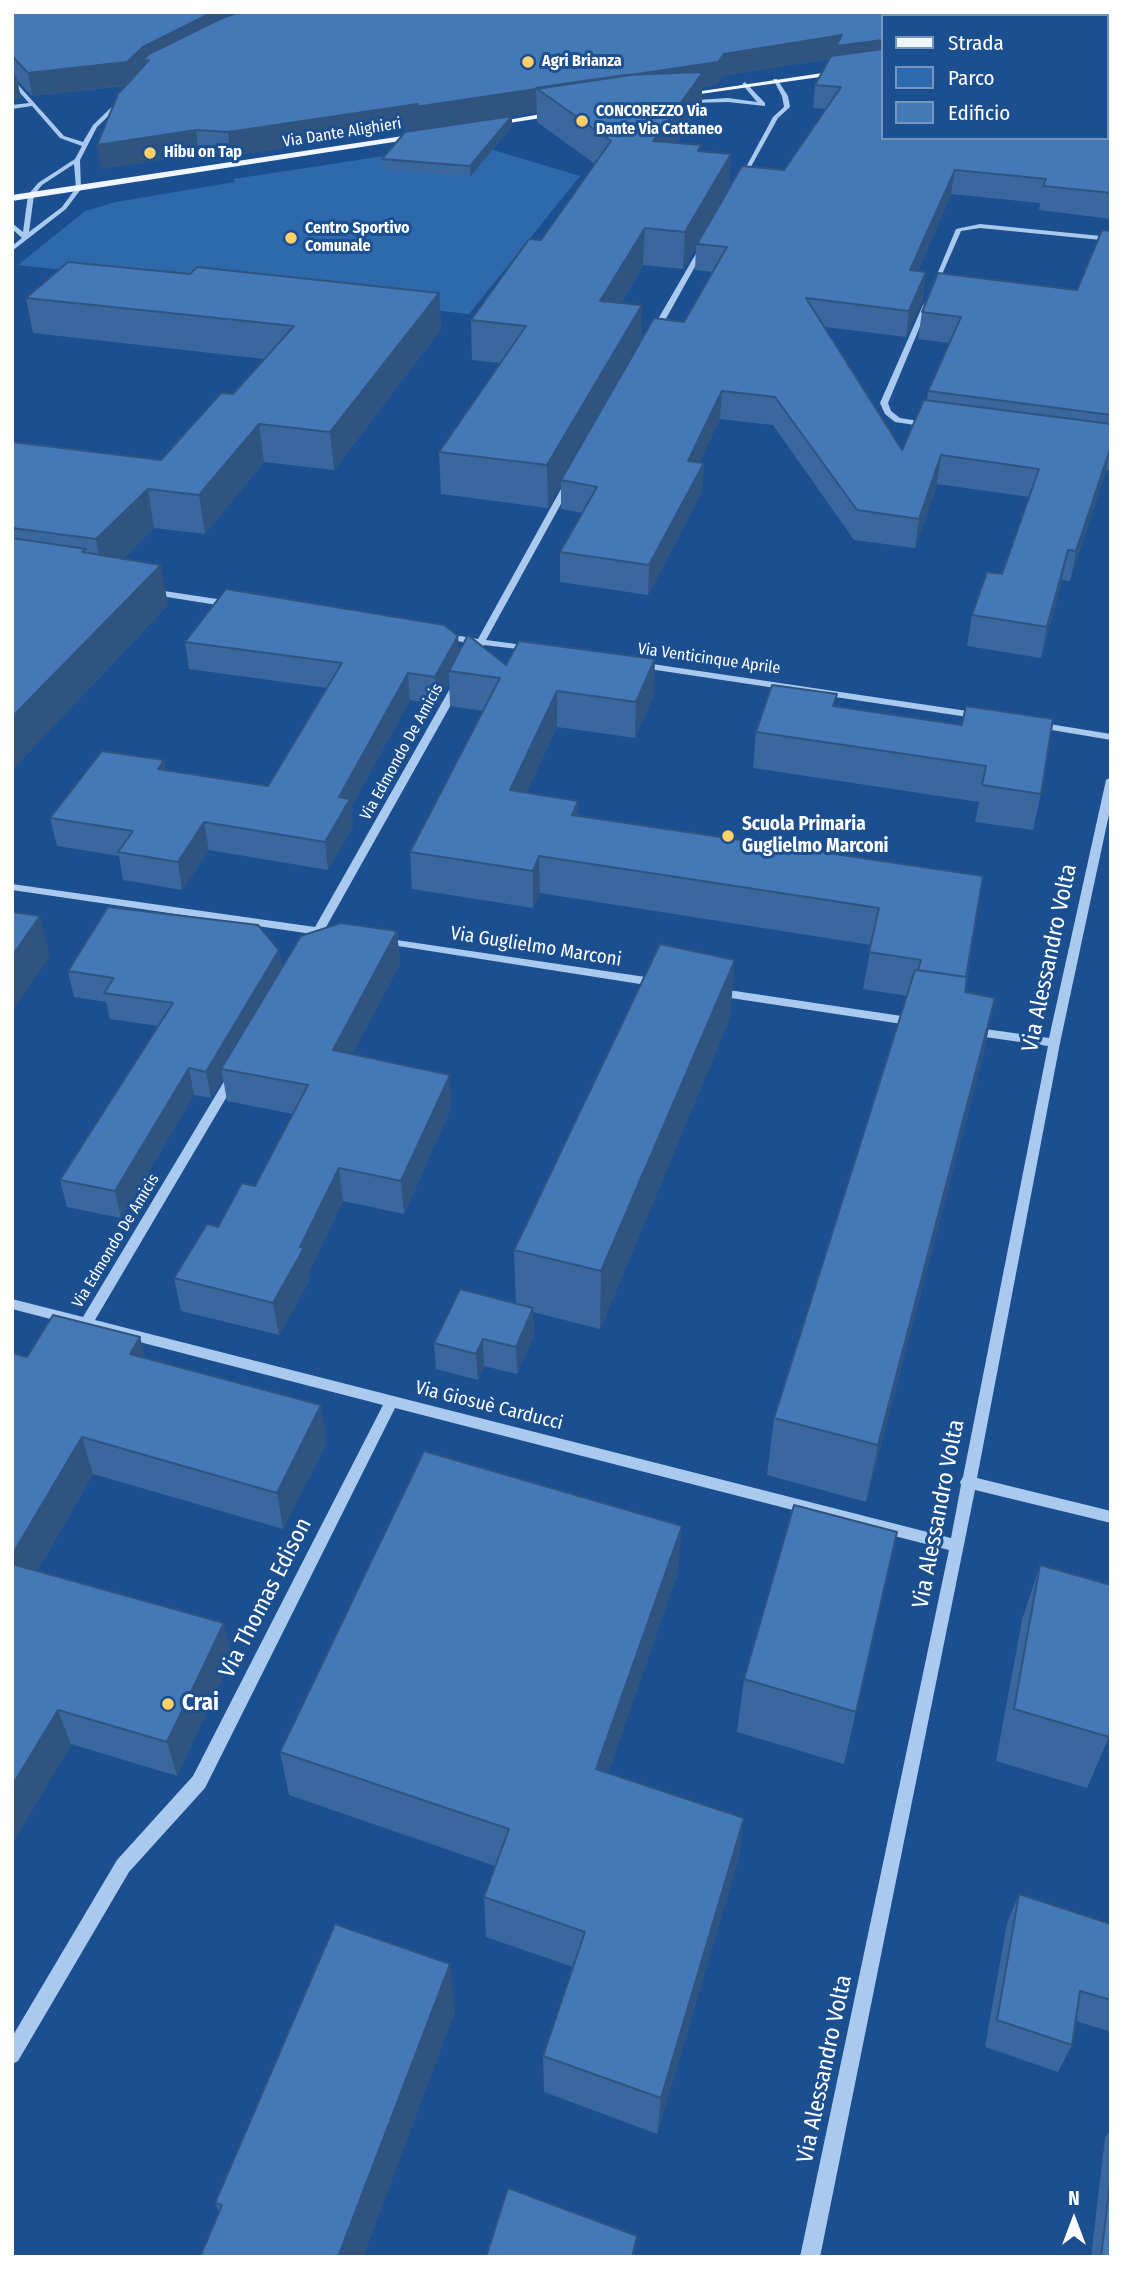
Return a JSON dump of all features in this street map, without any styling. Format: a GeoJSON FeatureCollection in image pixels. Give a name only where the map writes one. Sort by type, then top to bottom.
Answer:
{"type":"FeatureCollection","features":[{"type":"Feature","properties":{"kind":"main road"},"geometry":{"type":"LineString","coordinates":[[668,96],[881,66]]}},
{"type":"Feature","properties":{"kind":"main road"},"geometry":{"type":"LineString","coordinates":[[476,126],[569,112]]}},
{"type":"Feature","properties":{"kind":"main road","name":"Via Dante Alighieri"},"geometry":{"type":"LineString","coordinates":[[12,198],[434,133]]}},
{"type":"Feature","properties":{"kind":"street"},"geometry":{"type":"LineString","coordinates":[[12,80],[62,137],[85,145]]}},
{"type":"Feature","properties":{"kind":"street"},"geometry":{"type":"LineString","coordinates":[[738,185],[776,117],[787,107],[785,96],[775,80]]}},
{"type":"Feature","properties":{"kind":"street"},"geometry":{"type":"LineString","coordinates":[[745,85],[776,117]]}},
{"type":"Feature","properties":{"kind":"street"},"geometry":{"type":"LineString","coordinates":[[26,239],[31,195],[40,184],[77,160],[95,126],[131,91]]}},
{"type":"Feature","properties":{"kind":"street"},"geometry":{"type":"LineString","coordinates":[[677,102],[728,100],[763,104]]}},
{"type":"Feature","properties":{"kind":"street"},"geometry":{"type":"LineString","coordinates":[[12,107],[33,104]]}},
{"type":"Feature","properties":{"kind":"street"},"geometry":{"type":"LineString","coordinates":[[12,249],[64,208],[79,188],[77,160]]}},
{"type":"Feature","properties":{"kind":"street"},"geometry":{"type":"LineString","coordinates":[[12,225],[26,239]]}},
{"type":"Feature","properties":{"kind":"street"},"geometry":{"type":"LineString","coordinates":[[937,426],[898,420],[888,412],[884,403],[958,230],[980,226],[1111,239]]}},
{"type":"Feature","properties":{"kind":"street"},"geometry":{"type":"LineString","coordinates":[[650,340],[710,233]]}},
{"type":"Feature","properties":{"kind":"street"},"geometry":{"type":"LineString","coordinates":[[467,666],[575,472]]}},
{"type":"Feature","properties":{"kind":"street"},"geometry":{"type":"LineString","coordinates":[[134,590],[243,606]]}},
{"type":"Feature","properties":{"kind":"street"},"geometry":{"type":"LineString","coordinates":[[435,635],[541,650]]}},
{"type":"Feature","properties":{"kind":"street","name":"Via Venticinque Aprile"},"geometry":{"type":"LineString","coordinates":[[622,662],[992,718]]}},
{"type":"Feature","properties":{"kind":"street","name":"Via Edmondo De Amicis"},"geometry":{"type":"LineString","coordinates":[[305,955],[461,678]]}},
{"type":"Feature","properties":{"kind":"street"},"geometry":{"type":"LineString","coordinates":[[1030,723],[1111,737]]}},
{"type":"Feature","properties":{"kind":"street","name":"Via Alessandro Volta"},"geometry":{"type":"LineString","coordinates":[[810,2257],[957,1546],[967,1482],[1054,1043],[1111,780]]}},
{"type":"Feature","properties":{"kind":"street"},"geometry":{"type":"LineString","coordinates":[[12,887],[333,933]]}},
{"type":"Feature","properties":{"kind":"street","name":"Via Guglielmo Marconi"},"geometry":{"type":"LineString","coordinates":[[374,940],[673,985]]}},
{"type":"Feature","properties":{"kind":"street"},"geometry":{"type":"LineString","coordinates":[[700,989],[932,1025]]}},
{"type":"Feature","properties":{"kind":"street"},"geometry":{"type":"LineString","coordinates":[[959,1029],[1054,1043]]}},
{"type":"Feature","properties":{"kind":"street","name":"Via Edmondo De Amicis"},"geometry":{"type":"LineString","coordinates":[[86,1323],[242,1062]]}},
{"type":"Feature","properties":{"kind":"street","name":"Via Giosuè Carducci"},"geometry":{"type":"LineString","coordinates":[[12,1304],[957,1546]]}},
{"type":"Feature","properties":{"kind":"street","name":"Via Thomas Edison"},"geometry":{"type":"LineString","coordinates":[[12,2055],[123,1866],[199,1782],[391,1401]]}},
{"type":"Feature","properties":{"kind":"street"},"geometry":{"type":"LineString","coordinates":[[967,1482],[1111,1517]]}},
{"type":"Feature","properties":{"kind":"green space","name":"Centro Sportivo Comunale"},"geometry":{"type":"Polygon","coordinates":[[[470,143],[580,176],[469,314],[18,265],[85,211],[116,202],[235,182],[233,179],[470,143]]]}},
{"type":"Feature","properties":{"kind":"building"},"geometry":{"type":"Polygon","coordinates":[[[12,12],[213,12],[143,47],[127,62],[28,73],[12,56],[12,12]]]}},
{"type":"Feature","properties":{"kind":"building"},"geometry":{"type":"Polygon","coordinates":[[[238,12],[1107,14],[881,14],[881,40],[836,46],[842,35],[724,54],[718,62],[415,107],[418,104],[228,132],[196,130],[97,145],[118,94],[149,60],[142,61],[149,54],[238,12]]]}},
{"type":"Feature","properties":{"kind":"building"},"geometry":{"type":"Polygon","coordinates":[[[1111,21],[1111,193],[1043,186],[1046,179],[955,170],[910,270],[926,272],[909,311],[806,298],[902,450],[924,400],[1111,424],[1111,446],[1076,551],[1068,550],[1047,627],[972,615],[987,572],[1002,574],[1039,469],[941,455],[919,519],[857,510],[775,397],[722,391],[688,461],[704,463],[649,565],[560,552],[597,487],[561,480],[654,318],[684,322],[727,247],[697,244],[742,166],[784,170],[841,87],[815,85],[831,56],[881,49],[881,140],[1109,140],[1111,21]]]}},
{"type":"Feature","properties":{"kind":"building"},"geometry":{"type":"Polygon","coordinates":[[[703,72],[653,141],[701,145],[698,151],[731,154],[685,232],[645,228],[600,301],[642,305],[547,465],[439,452],[526,326],[471,320],[529,239],[541,240],[611,141],[536,88],[625,75],[703,72]]]}},
{"type":"Feature","properties":{"kind":"building"},"geometry":{"type":"Polygon","coordinates":[[[512,116],[470,166],[382,159],[405,132],[512,116]]]}},
{"type":"Feature","properties":{"kind":"building"},"geometry":{"type":"Polygon","coordinates":[[[1102,230],[1111,231],[1111,415],[928,391],[961,317],[922,312],[938,273],[1077,290],[1102,230]]]}},
{"type":"Feature","properties":{"kind":"building"},"geometry":{"type":"Polygon","coordinates":[[[68,262],[190,274],[197,267],[439,293],[330,432],[259,424],[199,495],[148,489],[96,539],[12,528],[12,442],[161,460],[221,393],[233,394],[294,326],[26,298],[68,262]]]}},
{"type":"Feature","properties":{"kind":"building"},"geometry":{"type":"Polygon","coordinates":[[[12,538],[86,549],[82,552],[161,565],[12,717],[12,538]]]}},
{"type":"Feature","properties":{"kind":"building"},"geometry":{"type":"Polygon","coordinates":[[[226,589],[444,625],[458,636],[435,677],[408,673],[339,797],[350,799],[325,842],[204,822],[178,862],[118,852],[133,831],[50,818],[102,751],[164,760],[158,769],[268,786],[342,663],[185,642],[226,589]]]}},
{"type":"Feature","properties":{"kind":"building"},"geometry":{"type":"Polygon","coordinates":[[[468,635],[506,665],[519,641],[655,659],[636,702],[557,691],[510,790],[578,801],[572,815],[983,876],[966,977],[918,970],[921,960],[869,952],[879,908],[539,856],[533,871],[410,852],[500,678],[449,671],[468,635]]]}},
{"type":"Feature","properties":{"kind":"building"},"geometry":{"type":"Polygon","coordinates":[[[772,685],[837,694],[833,706],[962,725],[966,706],[1053,719],[1041,794],[982,785],[986,766],[756,732],[772,685]]]}},
{"type":"Feature","properties":{"kind":"building"},"geometry":{"type":"Polygon","coordinates":[[[108,907],[258,925],[279,950],[206,1072],[189,1068],[115,1191],[60,1180],[173,1003],[104,993],[114,978],[68,971],[108,907]]]}},
{"type":"Feature","properties":{"kind":"building"},"geometry":{"type":"Polygon","coordinates":[[[12,912],[40,916],[12,956],[12,912]]]}},
{"type":"Feature","properties":{"kind":"building"},"geometry":{"type":"Polygon","coordinates":[[[341,923],[397,931],[333,1050],[450,1075],[401,1181],[339,1168],[300,1247],[304,1248],[273,1303],[174,1278],[207,1224],[218,1227],[242,1183],[255,1186],[308,1085],[221,1069],[301,936],[341,923]]]}},
{"type":"Feature","properties":{"kind":"building"},"geometry":{"type":"Polygon","coordinates":[[[660,944],[735,960],[601,1271],[514,1250],[660,944]]]}},
{"type":"Feature","properties":{"kind":"building"},"geometry":{"type":"Polygon","coordinates":[[[915,970],[967,977],[965,992],[995,998],[878,1445],[774,1418],[915,970]]]}},
{"type":"Feature","properties":{"kind":"building"},"geometry":{"type":"Polygon","coordinates":[[[460,1289],[533,1308],[516,1347],[483,1339],[476,1354],[434,1343],[460,1289]]]}},
{"type":"Feature","properties":{"kind":"building"},"geometry":{"type":"Polygon","coordinates":[[[53,1315],[140,1337],[130,1354],[321,1405],[277,1493],[82,1437],[12,1555],[12,1353],[27,1357],[53,1315]]]}},
{"type":"Feature","properties":{"kind":"building"},"geometry":{"type":"Polygon","coordinates":[[[424,1451],[682,1526],[596,1769],[744,1818],[661,2098],[543,2056],[585,1932],[484,1897],[509,1829],[280,1752],[424,1451]]]}},
{"type":"Feature","properties":{"kind":"building"},"geometry":{"type":"Polygon","coordinates":[[[794,1505],[897,1532],[856,1712],[744,1679],[794,1505]]]}},
{"type":"Feature","properties":{"kind":"building"},"geometry":{"type":"Polygon","coordinates":[[[12,1564],[224,1623],[167,1742],[58,1710],[12,1786],[12,1564]]]}},
{"type":"Feature","properties":{"kind":"building"},"geometry":{"type":"Polygon","coordinates":[[[1040,1565],[1111,1585],[1109,1737],[1014,1709],[1040,1565]]]}},
{"type":"Feature","properties":{"kind":"building"},"geometry":{"type":"Polygon","coordinates":[[[1019,1894],[1111,1924],[1111,2000],[1080,1991],[1072,2045],[997,2020],[1019,1894]]]}},
{"type":"Feature","properties":{"kind":"building"},"geometry":{"type":"Polygon","coordinates":[[[335,1924],[450,1964],[338,2257],[200,2257],[222,2205],[215,2203],[335,1924]]]}},
{"type":"Feature","properties":{"kind":"building"},"geometry":{"type":"Polygon","coordinates":[[[1111,2174],[1111,2257],[1101,2257],[1111,2174]]]}},
{"type":"Feature","properties":{"kind":"building"},"geometry":{"type":"Polygon","coordinates":[[[508,2188],[637,2236],[632,2257],[486,2257],[508,2188]]]}},
{"type":"Feature","properties":{"kind":"place","name":"Agri Brianza"},"geometry":{"type":"Point","coordinates":[528,62]}},
{"type":"Feature","properties":{"kind":"place","name":"CONCOREZZO Via Dante Via Cattaneo"},"geometry":{"type":"Point","coordinates":[582,121]}},
{"type":"Feature","properties":{"kind":"place","name":"Hibu on Tap"},"geometry":{"type":"Point","coordinates":[150,153]}},
{"type":"Feature","properties":{"kind":"place","name":"Centro Sportivo Comunale"},"geometry":{"type":"Point","coordinates":[291,238]}},
{"type":"Feature","properties":{"kind":"place","name":"Scuola Primaria Guglielmo Marconi"},"geometry":{"type":"Point","coordinates":[728,836]}},
{"type":"Feature","properties":{"kind":"place","name":"Crai"},"geometry":{"type":"Point","coordinates":[168,1704]}}]}
